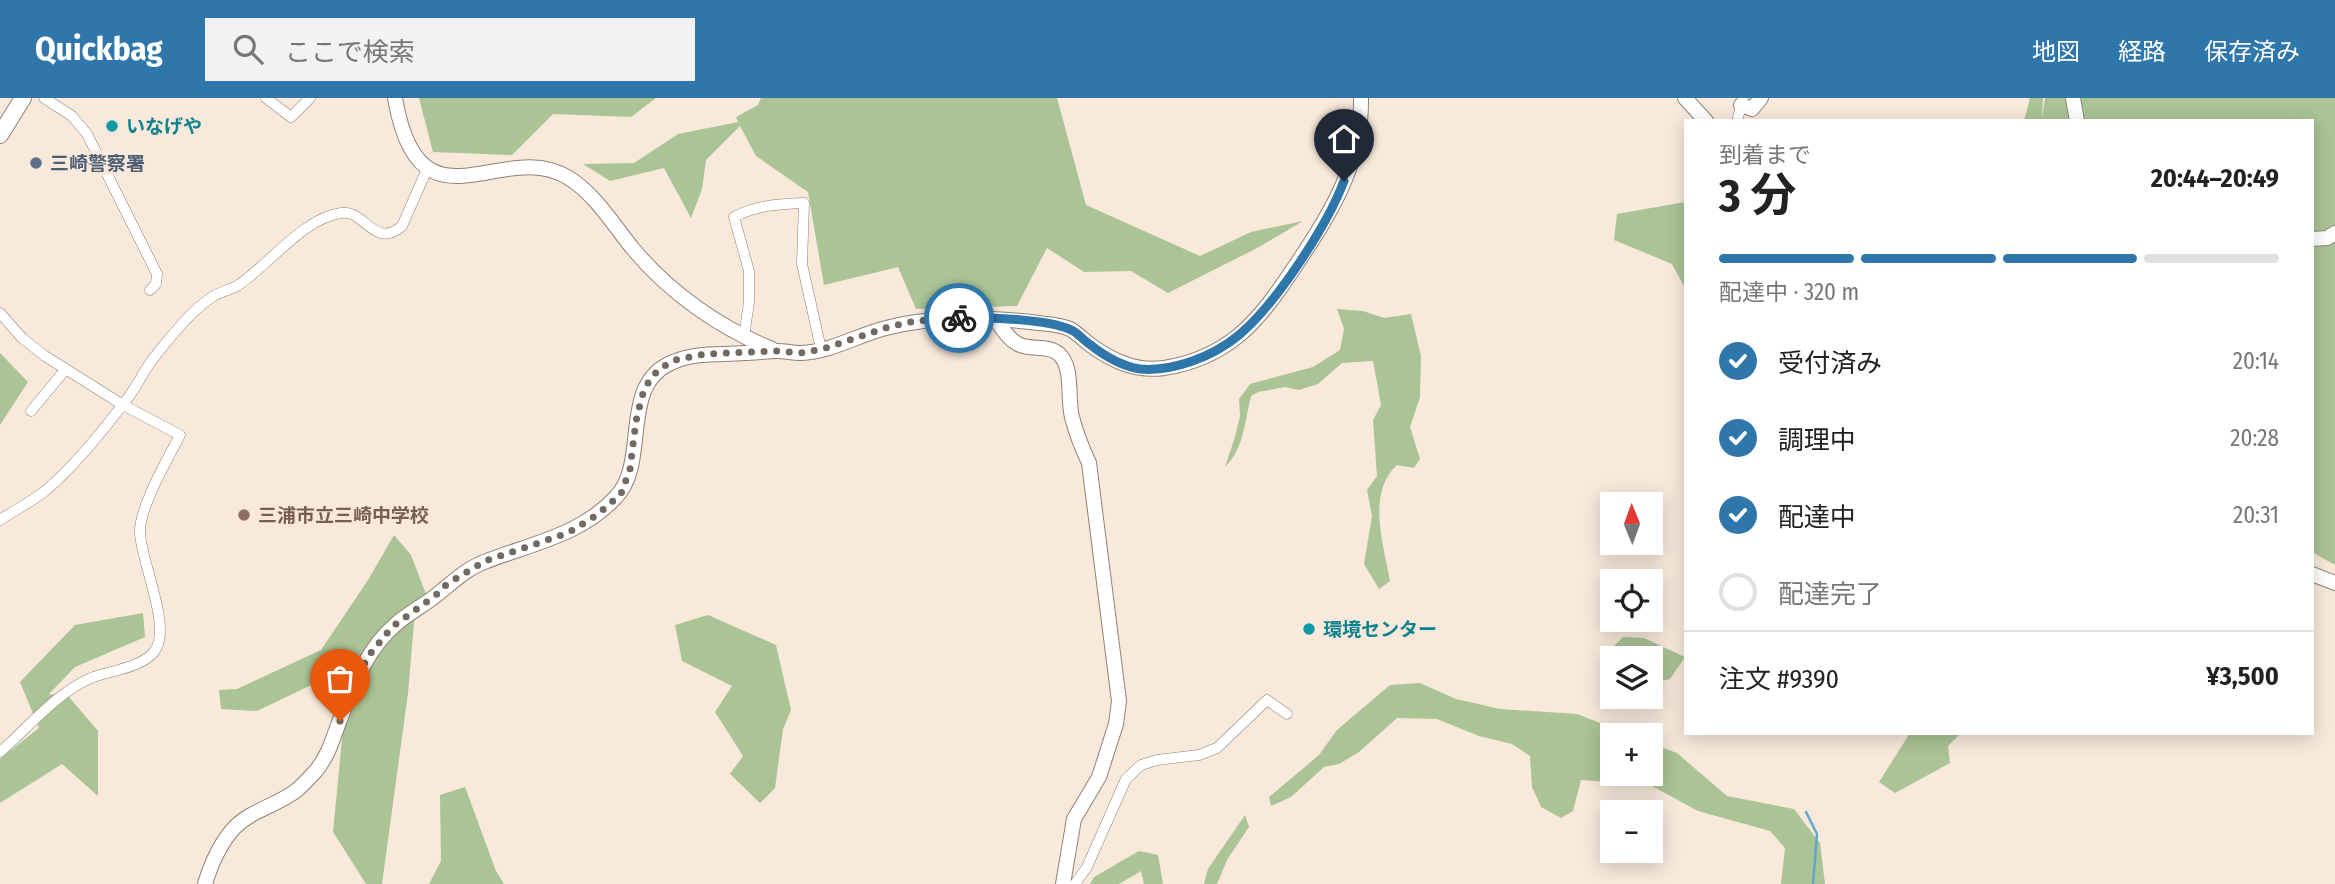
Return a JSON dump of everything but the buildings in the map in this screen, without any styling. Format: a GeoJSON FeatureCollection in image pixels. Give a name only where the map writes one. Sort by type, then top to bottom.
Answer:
{"type":"FeatureCollection","features":[{"type":"Feature","properties":{"kind":"main road"},"geometry":{"type":"LineString","coordinates":[[0,135],[7,117],[23,98]]}},
{"type":"Feature","properties":{"kind":"street"},"geometry":{"type":"LineString","coordinates":[[44,98],[72,116],[92,143],[157,274],[156,284],[150,290]]}},
{"type":"Feature","properties":{"kind":"street"},"geometry":{"type":"LineString","coordinates":[[266,98],[291,117],[310,98]]}},
{"type":"Feature","properties":{"kind":"street"},"geometry":{"type":"LineString","coordinates":[[394,98],[405,141],[414,155],[428,167],[443,174],[460,177],[520,168],[549,169],[569,178],[598,206],[659,279],[744,337],[776,351]]}},
{"type":"Feature","properties":{"kind":"street"},"geometry":{"type":"LineString","coordinates":[[205,884],[209,869],[236,826],[296,791],[319,768],[332,743],[356,678],[370,654],[392,627],[447,584],[477,566],[568,533],[597,515],[621,494],[630,469],[642,396],[659,369],[675,360],[705,354],[776,351],[800,353],[915,321],[963,318],[1041,323],[1071,330],[1117,362],[1139,369],[1192,361],[1220,348],[1239,335],[1276,294],[1336,202],[1353,160],[1361,127],[1361,98]]}},
{"type":"Feature","properties":{"kind":"street"},"geometry":{"type":"LineString","coordinates":[[1685,98],[1704,119]]}},
{"type":"Feature","properties":{"kind":"street"},"geometry":{"type":"LineString","coordinates":[[1738,119],[1742,101],[1752,109],[1761,98]]}},
{"type":"Feature","properties":{"kind":"street"},"geometry":{"type":"LineString","coordinates":[[2073,98],[2077,119]]}},
{"type":"Feature","properties":{"kind":"street"},"geometry":{"type":"LineString","coordinates":[[0,520],[45,491],[90,446],[156,355],[212,298],[324,218],[340,213],[354,215],[375,232],[389,233],[397,230],[402,226],[428,167]]}},
{"type":"Feature","properties":{"kind":"street"},"geometry":{"type":"LineString","coordinates":[[744,337],[749,302],[749,271],[734,217],[750,209],[804,203],[802,264],[821,349]]}},
{"type":"Feature","properties":{"kind":"street"},"geometry":{"type":"LineString","coordinates":[[2314,239],[2327,238],[2335,233]]}},
{"type":"Feature","properties":{"kind":"street"},"geometry":{"type":"LineString","coordinates":[[0,313],[22,338],[65,370],[122,405],[180,435],[152,490],[140,532],[158,620],[160,640],[156,650],[146,661],[91,678],[76,686],[0,752]]}},
{"type":"Feature","properties":{"kind":"street"},"geometry":{"type":"LineString","coordinates":[[996,320],[1018,345],[1052,350],[1063,360],[1071,414],[1090,463],[1116,664],[1119,701],[1116,724],[1100,777],[1074,819],[1063,884]]}},
{"type":"Feature","properties":{"kind":"street"},"geometry":{"type":"LineString","coordinates":[[31,411],[65,370]]}},
{"type":"Feature","properties":{"kind":"street"},"geometry":{"type":"LineString","coordinates":[[2314,575],[2335,583]]}},
{"type":"Feature","properties":{"kind":"street"},"geometry":{"type":"LineString","coordinates":[[1075,884],[1087,867],[1126,779],[1141,765],[1157,760],[1199,755],[1217,748],[1267,700],[1287,714]]}},
{"type":"Feature","properties":{"kind":"green space"},"geometry":{"type":"Polygon","coordinates":[[[419,98],[656,98],[631,117],[553,114],[512,155],[433,152],[419,98]]]}},
{"type":"Feature","properties":{"kind":"green space"},"geometry":{"type":"Polygon","coordinates":[[[761,98],[1057,98],[1086,205],[1200,256],[1251,232],[1303,221],[1259,247],[1168,293],[1131,271],[1084,272],[1047,248],[1017,306],[916,309],[898,267],[824,285],[808,192],[756,156],[740,126],[706,160],[702,189],[691,218],[664,168],[610,181],[583,164],[634,163],[678,134],[738,122],[736,117],[758,105],[761,98]]]}},
{"type":"Feature","properties":{"kind":"green space"},"geometry":{"type":"Polygon","coordinates":[[[2030,98],[2043,98],[2042,119],[2025,119],[2030,98]]]}},
{"type":"Feature","properties":{"kind":"green space"},"geometry":{"type":"Polygon","coordinates":[[[2045,98],[2335,98],[2335,565],[2314,553],[2314,119],[2042,119],[2045,98]]]}},
{"type":"Feature","properties":{"kind":"green space"},"geometry":{"type":"Polygon","coordinates":[[[1684,202],[1684,286],[1672,264],[1614,240],[1617,214],[1684,202]]]}},
{"type":"Feature","properties":{"kind":"green space"},"geometry":{"type":"Polygon","coordinates":[[[1337,309],[1363,311],[1384,318],[1411,314],[1421,356],[1420,397],[1410,427],[1420,459],[1414,468],[1397,465],[1382,490],[1381,536],[1390,581],[1379,589],[1364,564],[1372,516],[1367,490],[1377,476],[1373,420],[1381,405],[1373,361],[1342,363],[1318,384],[1299,390],[1285,387],[1251,396],[1240,443],[1225,467],[1240,416],[1239,399],[1250,384],[1313,367],[1340,350],[1344,329],[1337,309]]]}},
{"type":"Feature","properties":{"kind":"green space"},"geometry":{"type":"Polygon","coordinates":[[[0,353],[28,382],[0,425],[0,353]]]}},
{"type":"Feature","properties":{"kind":"green space"},"geometry":{"type":"Polygon","coordinates":[[[394,535],[411,555],[426,594],[415,612],[408,693],[382,884],[366,884],[333,832],[349,667],[257,711],[221,709],[219,690],[237,689],[321,650],[368,580],[394,535]]]}},
{"type":"Feature","properties":{"kind":"green space"},"geometry":{"type":"Polygon","coordinates":[[[143,613],[145,637],[75,667],[49,694],[69,697],[98,731],[98,796],[62,764],[0,803],[0,759],[39,728],[20,682],[75,625],[143,613]]]}},
{"type":"Feature","properties":{"kind":"green space"},"geometry":{"type":"Polygon","coordinates":[[[708,615],[776,645],[791,710],[783,729],[775,788],[760,803],[730,774],[743,756],[715,712],[732,686],[682,661],[675,625],[708,615]]]}},
{"type":"Feature","properties":{"kind":"green space"},"geometry":{"type":"Polygon","coordinates":[[[1623,637],[1644,638],[1661,646],[1614,646],[1623,637]]]}},
{"type":"Feature","properties":{"kind":"green space"},"geometry":{"type":"Polygon","coordinates":[[[1663,647],[1684,657],[1670,679],[1663,681],[1663,647]]]}},
{"type":"Feature","properties":{"kind":"green space"},"geometry":{"type":"Polygon","coordinates":[[[1420,683],[1456,699],[1500,709],[1577,714],[1600,723],[1600,781],[1581,780],[1573,811],[1561,818],[1541,807],[1532,787],[1530,756],[1512,744],[1479,736],[1437,719],[1397,718],[1359,752],[1339,764],[1324,767],[1291,797],[1271,806],[1269,797],[1319,755],[1337,730],[1390,685],[1420,683]]]}},
{"type":"Feature","properties":{"kind":"green space"},"geometry":{"type":"Polygon","coordinates":[[[1909,735],[1959,735],[1948,746],[1950,763],[1895,793],[1879,782],[1909,735]]]}},
{"type":"Feature","properties":{"kind":"green space"},"geometry":{"type":"Polygon","coordinates":[[[1663,748],[1677,753],[1727,796],[1794,809],[1820,843],[1825,884],[1781,884],[1785,848],[1770,831],[1698,811],[1652,786],[1663,786],[1663,748]]]}},
{"type":"Feature","properties":{"kind":"green space"},"geometry":{"type":"Polygon","coordinates":[[[465,787],[496,871],[504,884],[429,884],[441,861],[440,795],[465,787]]]}},
{"type":"Feature","properties":{"kind":"green space"},"geometry":{"type":"Polygon","coordinates":[[[1245,815],[1249,827],[1227,860],[1217,884],[1204,884],[1208,869],[1245,815]]]}},
{"type":"Feature","properties":{"kind":"green space"},"geometry":{"type":"Polygon","coordinates":[[[1139,851],[1158,855],[1163,884],[1144,884],[1141,871],[1119,884],[1090,884],[1094,877],[1139,851]]]}},
{"type":"Feature","properties":{"kind":"waterway"},"geometry":{"type":"LineString","coordinates":[[1806,812],[1817,834],[1813,884]]}},
{"type":"Feature","properties":{"kind":"way so far"},"geometry":{"type":"LineString","coordinates":[[340,721],[356,678],[370,654],[392,627],[447,584],[485,561],[568,533],[597,515],[621,494],[630,469],[642,396],[659,369],[675,360],[705,354],[776,351],[800,353],[823,349],[859,335],[915,321],[959,318]]}},
{"type":"Feature","properties":{"kind":"place","name":"いなげや"},"geometry":{"type":"Point","coordinates":[112,126]}},
{"type":"Feature","properties":{"kind":"place","name":"三崎警察署"},"geometry":{"type":"Point","coordinates":[36,163]}},
{"type":"Feature","properties":{"kind":"place","name":"三浦市立三崎中学校"},"geometry":{"type":"Point","coordinates":[244,515]}},
{"type":"Feature","properties":{"kind":"place","name":"環境センター"},"geometry":{"type":"Point","coordinates":[1309,629]}},
{"type":"Feature","properties":{"kind":"route"},"geometry":{"type":"LineString","coordinates":[[959,318],[1041,323],[1071,330],[1117,362],[1139,369],[1162,368],[1192,361],[1220,348],[1239,335],[1276,294],[1336,202],[1344,181]]}}]}
